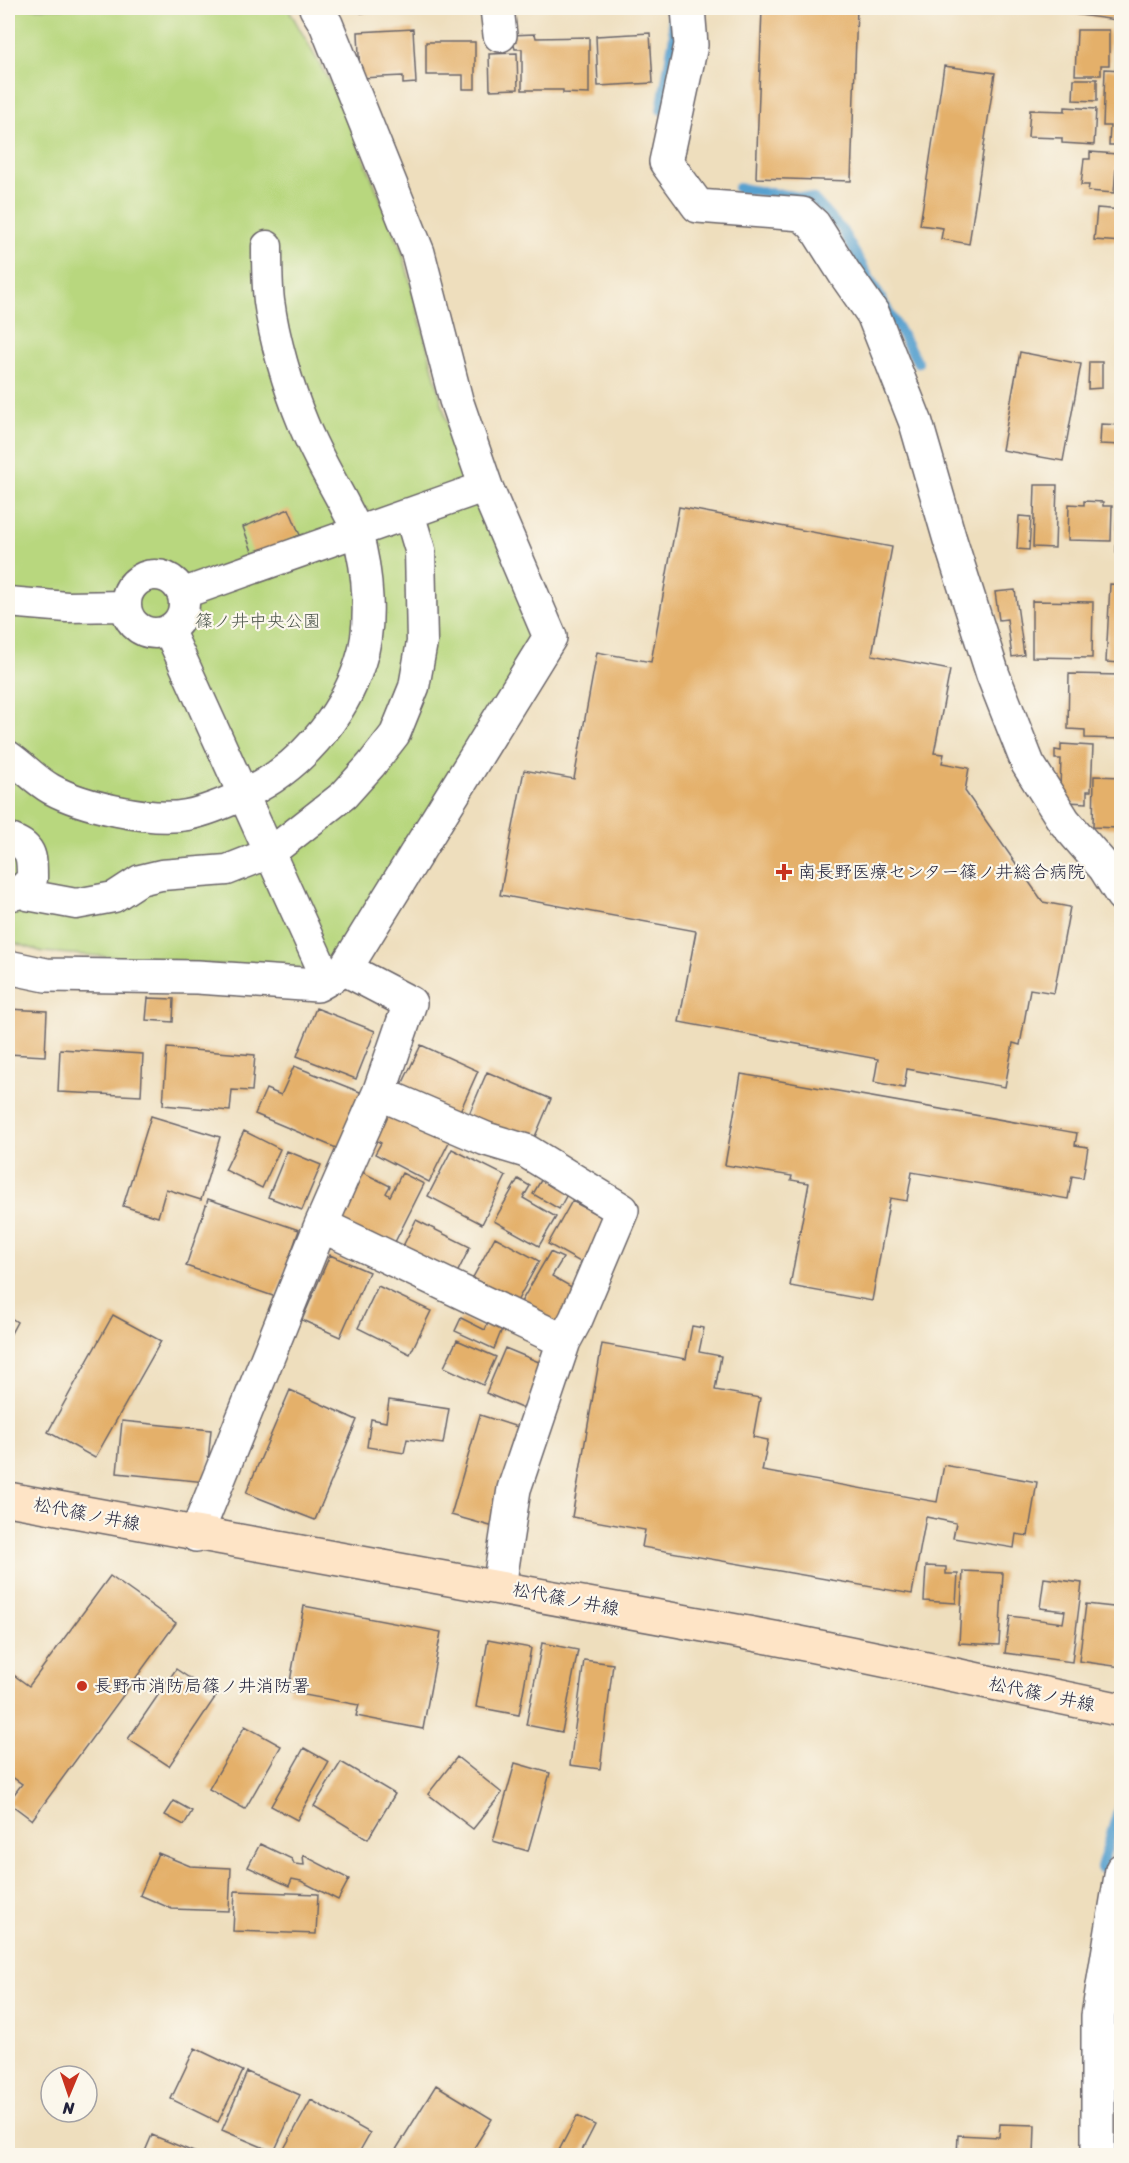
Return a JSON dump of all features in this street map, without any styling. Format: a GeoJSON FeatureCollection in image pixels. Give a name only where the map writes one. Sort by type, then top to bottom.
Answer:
{"type":"FeatureCollection","features":[{"type":"Feature","properties":{"kind":"main road","name":"松代篠ノ井線"},"geometry":{"type":"LineString","coordinates":[[8,1499],[196,1535],[757,1634],[1122,1710]]}},
{"type":"Feature","properties":{"kind":"street"},"geometry":{"type":"LineString","coordinates":[[8,967],[46,975],[197,977],[318,985],[337,974],[550,637],[486,488],[463,420],[418,253],[326,24],[316,8]]}},
{"type":"Feature","properties":{"kind":"street"},"geometry":{"type":"LineString","coordinates":[[688,8],[691,45],[666,162],[698,206],[802,214],[814,225],[873,314],[916,423],[993,675],[1028,764],[1064,821],[1105,868],[1122,895]]}},
{"type":"Feature","properties":{"kind":"street"},"geometry":{"type":"LineString","coordinates":[[8,756],[51,789],[90,805],[136,815],[186,816],[222,805],[265,784],[297,760],[319,737],[338,711],[361,662],[368,598],[364,563],[357,531],[303,424],[284,366],[269,301],[267,246]]}},
{"type":"Feature","properties":{"kind":"street"},"geometry":{"type":"LineString","coordinates":[[184,593],[475,490]]}},
{"type":"Feature","properties":{"kind":"street"},"geometry":{"type":"LineString","coordinates":[[14,893],[76,904],[114,897],[141,879],[161,875],[227,870],[270,853],[344,795],[395,734],[414,687],[422,642],[420,550],[409,513]]}},
{"type":"Feature","properties":{"kind":"street"},"geometry":{"type":"LineString","coordinates":[[158,573],[174,580],[184,593],[184,615],[169,631],[154,634],[141,630],[130,620],[125,606],[129,589],[141,577],[158,573]]}},
{"type":"Feature","properties":{"kind":"street"},"geometry":{"type":"LineString","coordinates":[[8,602],[67,607],[125,606]]}},
{"type":"Feature","properties":{"kind":"street"},"geometry":{"type":"LineString","coordinates":[[169,631],[321,966],[410,1003],[379,1093],[321,1225],[196,1535]]}},
{"type":"Feature","properties":{"kind":"street"},"geometry":{"type":"LineString","coordinates":[[8,838],[22,843],[32,857],[32,879],[14,893]]}},
{"type":"Feature","properties":{"kind":"street"},"geometry":{"type":"LineString","coordinates":[[379,1093],[486,1139],[525,1151],[622,1210],[564,1341],[514,1489],[499,1587]]}},
{"type":"Feature","properties":{"kind":"street"},"geometry":{"type":"LineString","coordinates":[[321,1225],[564,1341]]}},
{"type":"Feature","properties":{"kind":"street"},"geometry":{"type":"LineString","coordinates":[[1098,2156],[1098,2016],[1122,1870]]}},
{"type":"Feature","properties":{"kind":"green space","name":"篠ノ井中央公園"},"geometry":{"type":"Polygon","coordinates":[[[8,8],[288,8],[342,104],[403,254],[450,434],[541,642],[338,965],[291,970],[43,952],[8,941],[8,8]]]}},
{"type":"Feature","properties":{"kind":"building"},"geometry":{"type":"Polygon","coordinates":[[[360,8],[382,8],[382,10],[361,13],[360,8]]]}},
{"type":"Feature","properties":{"kind":"building"},"geometry":{"type":"Polygon","coordinates":[[[762,8],[857,8],[851,181],[756,178],[762,8]]]}},
{"type":"Feature","properties":{"kind":"building"},"geometry":{"type":"Polygon","coordinates":[[[1028,8],[1117,8],[1116,20],[1028,8]]]}},
{"type":"Feature","properties":{"kind":"building"},"geometry":{"type":"Polygon","coordinates":[[[413,29],[416,83],[403,84],[403,76],[360,78],[358,32],[413,29]]]}},
{"type":"Feature","properties":{"kind":"building"},"geometry":{"type":"Polygon","coordinates":[[[1077,30],[1109,30],[1109,65],[1101,65],[1101,75],[1075,75],[1077,30]]]}},
{"type":"Feature","properties":{"kind":"building"},"geometry":{"type":"Polygon","coordinates":[[[650,33],[653,83],[598,86],[596,36],[650,33]]]}},
{"type":"Feature","properties":{"kind":"building"},"geometry":{"type":"Polygon","coordinates":[[[535,34],[536,38],[589,37],[589,94],[563,93],[563,90],[522,90],[522,49],[515,49],[511,35],[535,34]]]}},
{"type":"Feature","properties":{"kind":"building"},"geometry":{"type":"Polygon","coordinates":[[[426,42],[475,42],[475,89],[463,89],[463,75],[426,75],[426,42]]]}},
{"type":"Feature","properties":{"kind":"building"},"geometry":{"type":"Polygon","coordinates":[[[517,53],[518,89],[490,90],[489,54],[517,53]]]}},
{"type":"Feature","properties":{"kind":"building"},"geometry":{"type":"Polygon","coordinates":[[[944,66],[995,73],[969,244],[941,239],[943,228],[920,225],[944,66]]]}},
{"type":"Feature","properties":{"kind":"building"},"geometry":{"type":"Polygon","coordinates":[[[1105,69],[1122,70],[1122,145],[1109,145],[1110,126],[1103,126],[1105,69]]]}},
{"type":"Feature","properties":{"kind":"building"},"geometry":{"type":"Polygon","coordinates":[[[1074,79],[1097,79],[1097,101],[1073,100],[1074,79]]]}},
{"type":"Feature","properties":{"kind":"building"},"geometry":{"type":"Polygon","coordinates":[[[1065,107],[1096,109],[1094,145],[1062,143],[1062,138],[1028,137],[1030,110],[1065,111],[1065,107]]]}},
{"type":"Feature","properties":{"kind":"building"},"geometry":{"type":"Polygon","coordinates":[[[1090,152],[1117,154],[1114,193],[1088,191],[1089,185],[1081,185],[1084,159],[1090,159],[1090,152]]]}},
{"type":"Feature","properties":{"kind":"building"},"geometry":{"type":"Polygon","coordinates":[[[1120,174],[1122,174],[1122,194],[1119,194],[1120,174]]]}},
{"type":"Feature","properties":{"kind":"building"},"geometry":{"type":"Polygon","coordinates":[[[1097,208],[1122,210],[1122,242],[1094,240],[1097,208]]]}},
{"type":"Feature","properties":{"kind":"building"},"geometry":{"type":"Polygon","coordinates":[[[1020,352],[1081,364],[1063,461],[1002,450],[1020,352]]]}},
{"type":"Feature","properties":{"kind":"building"},"geometry":{"type":"Polygon","coordinates":[[[1089,362],[1102,362],[1102,388],[1088,389],[1089,362]]]}},
{"type":"Feature","properties":{"kind":"building"},"geometry":{"type":"Polygon","coordinates":[[[1101,424],[1122,425],[1122,445],[1100,444],[1101,424]]]}},
{"type":"Feature","properties":{"kind":"building"},"geometry":{"type":"Polygon","coordinates":[[[1035,485],[1057,485],[1055,548],[1033,547],[1035,485]]]}},
{"type":"Feature","properties":{"kind":"building"},"geometry":{"type":"Polygon","coordinates":[[[1084,501],[1103,502],[1103,506],[1112,506],[1111,541],[1068,540],[1069,504],[1084,505],[1084,501]]]}},
{"type":"Feature","properties":{"kind":"building"},"geometry":{"type":"Polygon","coordinates":[[[679,507],[892,547],[872,655],[950,670],[934,753],[944,754],[942,763],[969,768],[965,791],[1043,902],[1070,907],[1054,993],[1030,989],[1020,1045],[1013,1043],[1005,1087],[907,1069],[904,1088],[874,1082],[878,1059],[679,1022],[696,931],[500,895],[524,770],[574,779],[597,652],[651,662],[679,507]]]}},
{"type":"Feature","properties":{"kind":"building"},"geometry":{"type":"Polygon","coordinates":[[[289,509],[300,535],[286,541],[287,545],[253,554],[243,527],[289,509]]]}},
{"type":"Feature","properties":{"kind":"building"},"geometry":{"type":"Polygon","coordinates":[[[1117,511],[1122,511],[1122,552],[1116,552],[1117,511]]]}},
{"type":"Feature","properties":{"kind":"building"},"geometry":{"type":"Polygon","coordinates":[[[1019,516],[1031,517],[1029,550],[1017,549],[1019,516]]]}},
{"type":"Feature","properties":{"kind":"building"},"geometry":{"type":"Polygon","coordinates":[[[1110,584],[1122,585],[1122,663],[1106,662],[1110,584]]]}},
{"type":"Feature","properties":{"kind":"building"},"geometry":{"type":"Polygon","coordinates":[[[1015,590],[1024,655],[1012,657],[1007,619],[999,620],[995,592],[1015,590]]]}},
{"type":"Feature","properties":{"kind":"building"},"geometry":{"type":"Polygon","coordinates":[[[1032,601],[1093,602],[1092,658],[1032,657],[1032,601]]]}},
{"type":"Feature","properties":{"kind":"building"},"geometry":{"type":"Polygon","coordinates":[[[1069,674],[1122,675],[1122,739],[1085,738],[1085,730],[1068,729],[1069,674]]]}},
{"type":"Feature","properties":{"kind":"building"},"geometry":{"type":"Polygon","coordinates":[[[1061,744],[1093,746],[1091,791],[1087,791],[1087,803],[1067,802],[1060,788],[1061,759],[1055,759],[1055,750],[1061,751],[1061,744]]]}},
{"type":"Feature","properties":{"kind":"building"},"geometry":{"type":"Polygon","coordinates":[[[1094,776],[1122,777],[1122,838],[1116,838],[1117,828],[1093,827],[1094,776]]]}},
{"type":"Feature","properties":{"kind":"building"},"geometry":{"type":"Polygon","coordinates":[[[148,998],[174,999],[173,1022],[146,1020],[148,998]]]}},
{"type":"Feature","properties":{"kind":"building"},"geometry":{"type":"Polygon","coordinates":[[[316,1008],[375,1031],[356,1079],[297,1056],[316,1008]]]}},
{"type":"Feature","properties":{"kind":"building"},"geometry":{"type":"Polygon","coordinates":[[[8,1009],[47,1011],[45,1056],[8,1054],[8,1009]]]}},
{"type":"Feature","properties":{"kind":"building"},"geometry":{"type":"Polygon","coordinates":[[[421,1045],[478,1071],[456,1120],[398,1093],[421,1045]]]}},
{"type":"Feature","properties":{"kind":"building"},"geometry":{"type":"Polygon","coordinates":[[[167,1048],[255,1055],[252,1091],[232,1090],[230,1111],[163,1105],[167,1048]]]}},
{"type":"Feature","properties":{"kind":"building"},"geometry":{"type":"Polygon","coordinates":[[[60,1049],[143,1054],[141,1096],[58,1092],[60,1049]]]}},
{"type":"Feature","properties":{"kind":"building"},"geometry":{"type":"Polygon","coordinates":[[[294,1066],[365,1094],[341,1150],[255,1114],[266,1089],[281,1095],[294,1066]]]}},
{"type":"Feature","properties":{"kind":"building"},"geometry":{"type":"Polygon","coordinates":[[[487,1072],[551,1099],[531,1146],[467,1119],[487,1072]]]}},
{"type":"Feature","properties":{"kind":"building"},"geometry":{"type":"Polygon","coordinates":[[[741,1074],[1077,1133],[1075,1145],[1088,1147],[1083,1178],[1072,1176],[1068,1199],[912,1172],[907,1201],[890,1198],[872,1301],[790,1286],[809,1183],[791,1180],[792,1176],[725,1165],[741,1074]]]}},
{"type":"Feature","properties":{"kind":"building"},"geometry":{"type":"Polygon","coordinates":[[[387,1101],[453,1134],[429,1182],[375,1154],[381,1143],[374,1139],[387,1101]]]}},
{"type":"Feature","properties":{"kind":"building"},"geometry":{"type":"Polygon","coordinates":[[[151,1116],[220,1137],[201,1200],[166,1189],[158,1217],[123,1206],[151,1116]]]}},
{"type":"Feature","properties":{"kind":"building"},"geometry":{"type":"Polygon","coordinates":[[[244,1131],[280,1149],[262,1188],[225,1170],[244,1131]]]}},
{"type":"Feature","properties":{"kind":"building"},"geometry":{"type":"Polygon","coordinates":[[[452,1149],[506,1176],[482,1224],[428,1196],[452,1149]]]}},
{"type":"Feature","properties":{"kind":"building"},"geometry":{"type":"Polygon","coordinates":[[[287,1151],[321,1165],[302,1210],[268,1197],[287,1151]]]}},
{"type":"Feature","properties":{"kind":"building"},"geometry":{"type":"Polygon","coordinates":[[[360,1171],[390,1186],[386,1193],[390,1196],[402,1173],[424,1184],[392,1248],[336,1221],[360,1171]]]}},
{"type":"Feature","properties":{"kind":"building"},"geometry":{"type":"Polygon","coordinates":[[[544,1175],[570,1189],[559,1209],[533,1194],[544,1175]]]}},
{"type":"Feature","properties":{"kind":"building"},"geometry":{"type":"Polygon","coordinates":[[[518,1179],[530,1186],[523,1198],[556,1217],[539,1246],[494,1221],[518,1179]]]}},
{"type":"Feature","properties":{"kind":"building"},"geometry":{"type":"Polygon","coordinates":[[[208,1199],[299,1230],[276,1297],[186,1266],[208,1199]]]}},
{"type":"Feature","properties":{"kind":"building"},"geometry":{"type":"Polygon","coordinates":[[[572,1201],[613,1223],[589,1267],[548,1244],[572,1201]]]}},
{"type":"Feature","properties":{"kind":"building"},"geometry":{"type":"Polygon","coordinates":[[[416,1220],[470,1247],[457,1273],[400,1252],[416,1220]]]}},
{"type":"Feature","properties":{"kind":"building"},"geometry":{"type":"Polygon","coordinates":[[[495,1237],[539,1261],[515,1305],[471,1281],[495,1237]]]}},
{"type":"Feature","properties":{"kind":"building"},"geometry":{"type":"Polygon","coordinates":[[[550,1252],[563,1258],[552,1276],[582,1293],[559,1333],[517,1309],[550,1252]]]}},
{"type":"Feature","properties":{"kind":"building"},"geometry":{"type":"Polygon","coordinates":[[[330,1255],[369,1272],[340,1337],[302,1320],[330,1255]]]}},
{"type":"Feature","properties":{"kind":"building"},"geometry":{"type":"Polygon","coordinates":[[[378,1286],[431,1311],[410,1354],[358,1328],[378,1286]]]}},
{"type":"Feature","properties":{"kind":"building"},"geometry":{"type":"Polygon","coordinates":[[[113,1315],[161,1341],[95,1458],[48,1432],[113,1315]]]}},
{"type":"Feature","properties":{"kind":"building"},"geometry":{"type":"Polygon","coordinates":[[[8,1316],[17,1322],[8,1339],[8,1316]]]}},
{"type":"Feature","properties":{"kind":"building"},"geometry":{"type":"Polygon","coordinates":[[[461,1318],[485,1330],[488,1323],[502,1329],[494,1349],[455,1331],[461,1318]]]}},
{"type":"Feature","properties":{"kind":"building"},"geometry":{"type":"Polygon","coordinates":[[[692,1326],[704,1328],[699,1352],[721,1356],[715,1390],[760,1398],[753,1437],[768,1440],[762,1471],[937,1502],[944,1465],[1037,1482],[1028,1536],[1016,1534],[1014,1548],[953,1538],[956,1523],[926,1517],[912,1594],[642,1547],[645,1530],[572,1517],[602,1344],[686,1359],[692,1326]]]}},
{"type":"Feature","properties":{"kind":"building"},"geometry":{"type":"Polygon","coordinates":[[[457,1340],[496,1357],[483,1385],[444,1367],[457,1340]]]}},
{"type":"Feature","properties":{"kind":"building"},"geometry":{"type":"Polygon","coordinates":[[[505,1348],[546,1365],[526,1410],[486,1393],[505,1348]]]}},
{"type":"Feature","properties":{"kind":"building"},"geometry":{"type":"Polygon","coordinates":[[[290,1390],[357,1420],[315,1520],[246,1493],[290,1390]]]}},
{"type":"Feature","properties":{"kind":"building"},"geometry":{"type":"Polygon","coordinates":[[[389,1400],[449,1409],[443,1444],[407,1439],[404,1453],[367,1447],[371,1419],[386,1422],[389,1400]]]}},
{"type":"Feature","properties":{"kind":"building"},"geometry":{"type":"Polygon","coordinates":[[[480,1415],[524,1429],[494,1527],[451,1515],[480,1415]]]}},
{"type":"Feature","properties":{"kind":"building"},"geometry":{"type":"Polygon","coordinates":[[[122,1421],[211,1430],[206,1482],[117,1473],[122,1421]]]}},
{"type":"Feature","properties":{"kind":"building"},"geometry":{"type":"Polygon","coordinates":[[[926,1566],[946,1567],[946,1574],[958,1574],[956,1603],[924,1601],[926,1566]]]}},
{"type":"Feature","properties":{"kind":"building"},"geometry":{"type":"Polygon","coordinates":[[[963,1571],[1003,1573],[999,1645],[959,1643],[963,1571]]]}},
{"type":"Feature","properties":{"kind":"building"},"geometry":{"type":"Polygon","coordinates":[[[110,1576],[176,1623],[32,1820],[8,1802],[22,1784],[8,1774],[8,1671],[29,1686],[110,1576]]]}},
{"type":"Feature","properties":{"kind":"building"},"geometry":{"type":"Polygon","coordinates":[[[1044,1578],[1082,1583],[1072,1662],[1005,1653],[1010,1616],[1063,1623],[1065,1611],[1040,1608],[1044,1578]]]}},
{"type":"Feature","properties":{"kind":"building"},"geometry":{"type":"Polygon","coordinates":[[[1086,1604],[1122,1608],[1121,1667],[1079,1661],[1086,1604]]]}},
{"type":"Feature","properties":{"kind":"building"},"geometry":{"type":"Polygon","coordinates":[[[304,1606],[441,1632],[423,1729],[356,1716],[359,1705],[288,1692],[304,1606]]]}},
{"type":"Feature","properties":{"kind":"building"},"geometry":{"type":"Polygon","coordinates":[[[488,1640],[531,1648],[519,1715],[476,1707],[488,1640]]]}},
{"type":"Feature","properties":{"kind":"building"},"geometry":{"type":"Polygon","coordinates":[[[542,1643],[578,1650],[562,1732],[526,1725],[542,1643]]]}},
{"type":"Feature","properties":{"kind":"building"},"geometry":{"type":"Polygon","coordinates":[[[584,1660],[613,1664],[600,1769],[570,1765],[584,1660]]]}},
{"type":"Feature","properties":{"kind":"building"},"geometry":{"type":"Polygon","coordinates":[[[176,1669],[216,1696],[169,1766],[128,1739],[176,1669]]]}},
{"type":"Feature","properties":{"kind":"building"},"geometry":{"type":"Polygon","coordinates":[[[245,1726],[281,1746],[245,1809],[209,1789],[245,1726]]]}},
{"type":"Feature","properties":{"kind":"building"},"geometry":{"type":"Polygon","coordinates":[[[304,1748],[329,1762],[297,1820],[271,1806],[304,1748]]]}},
{"type":"Feature","properties":{"kind":"building"},"geometry":{"type":"Polygon","coordinates":[[[457,1757],[502,1793],[473,1829],[428,1794],[457,1757]]]}},
{"type":"Feature","properties":{"kind":"building"},"geometry":{"type":"Polygon","coordinates":[[[341,1762],[395,1794],[368,1839],[314,1806],[341,1762]]]}},
{"type":"Feature","properties":{"kind":"building"},"geometry":{"type":"Polygon","coordinates":[[[515,1763],[550,1773],[528,1851],[493,1841],[515,1763]]]}},
{"type":"Feature","properties":{"kind":"building"},"geometry":{"type":"Polygon","coordinates":[[[174,1801],[192,1811],[184,1825],[165,1815],[174,1801]]]}},
{"type":"Feature","properties":{"kind":"building"},"geometry":{"type":"Polygon","coordinates":[[[260,1844],[292,1859],[294,1864],[304,1865],[303,1855],[349,1879],[338,1900],[301,1881],[292,1879],[289,1886],[248,1867],[260,1844]]]}},
{"type":"Feature","properties":{"kind":"building"},"geometry":{"type":"Polygon","coordinates":[[[158,1853],[190,1866],[231,1868],[229,1911],[172,1909],[140,1895],[158,1853]]]}},
{"type":"Feature","properties":{"kind":"building"},"geometry":{"type":"Polygon","coordinates":[[[235,1891],[318,1894],[316,1934],[233,1931],[235,1891]]]}},
{"type":"Feature","properties":{"kind":"building"},"geometry":{"type":"Polygon","coordinates":[[[1114,2017],[1122,2018],[1122,2058],[1110,2057],[1114,2017]]]}},
{"type":"Feature","properties":{"kind":"building"},"geometry":{"type":"Polygon","coordinates":[[[195,2048],[243,2071],[218,2122],[171,2099],[195,2048]]]}},
{"type":"Feature","properties":{"kind":"building"},"geometry":{"type":"Polygon","coordinates":[[[247,2072],[300,2095],[274,2152],[222,2130],[247,2072]]]}},
{"type":"Feature","properties":{"kind":"building"},"geometry":{"type":"Polygon","coordinates":[[[436,2085],[492,2119],[469,2156],[392,2156],[436,2085]]]}},
{"type":"Feature","properties":{"kind":"building"},"geometry":{"type":"Polygon","coordinates":[[[311,2100],[370,2133],[357,2156],[280,2156],[311,2100]]]}},
{"type":"Feature","properties":{"kind":"building"},"geometry":{"type":"Polygon","coordinates":[[[577,2116],[595,2125],[579,2156],[556,2156],[577,2116]]]}},
{"type":"Feature","properties":{"kind":"building"},"geometry":{"type":"Polygon","coordinates":[[[1000,2124],[1035,2125],[1034,2156],[957,2156],[958,2135],[999,2137],[1000,2124]]]}},
{"type":"Feature","properties":{"kind":"building"},"geometry":{"type":"Polygon","coordinates":[[[152,2135],[201,2155],[201,2156],[143,2156],[152,2135]]]}},
{"type":"Feature","properties":{"kind":"building"},"geometry":{"type":"Polygon","coordinates":[[[620,2150],[634,2155],[634,2156],[618,2156],[620,2150]]]}},
{"type":"Feature","properties":{"kind":"building"},"geometry":{"type":"Polygon","coordinates":[[[1043,2152],[1073,2153],[1073,2156],[1042,2156],[1043,2152]]]}},
{"type":"Feature","properties":{"kind":"waterway"},"geometry":{"type":"LineString","coordinates":[[661,110],[674,36],[671,8]]}},
{"type":"Feature","properties":{"kind":"waterway"},"geometry":{"type":"LineString","coordinates":[[738,188],[814,199],[842,230],[918,363]]}},
{"type":"Feature","properties":{"kind":"waterway"},"geometry":{"type":"LineString","coordinates":[[1101,1868],[1122,1797]]}},
{"type":"Feature","properties":{"kind":"place","name":"南長野医療センター篠ノ井総合病院"},"geometry":{"type":"Point","coordinates":[784,872]}},
{"type":"Feature","properties":{"kind":"place","name":"長野市消防局篠ノ井消防署"},"geometry":{"type":"Point","coordinates":[82,1686]}}]}
